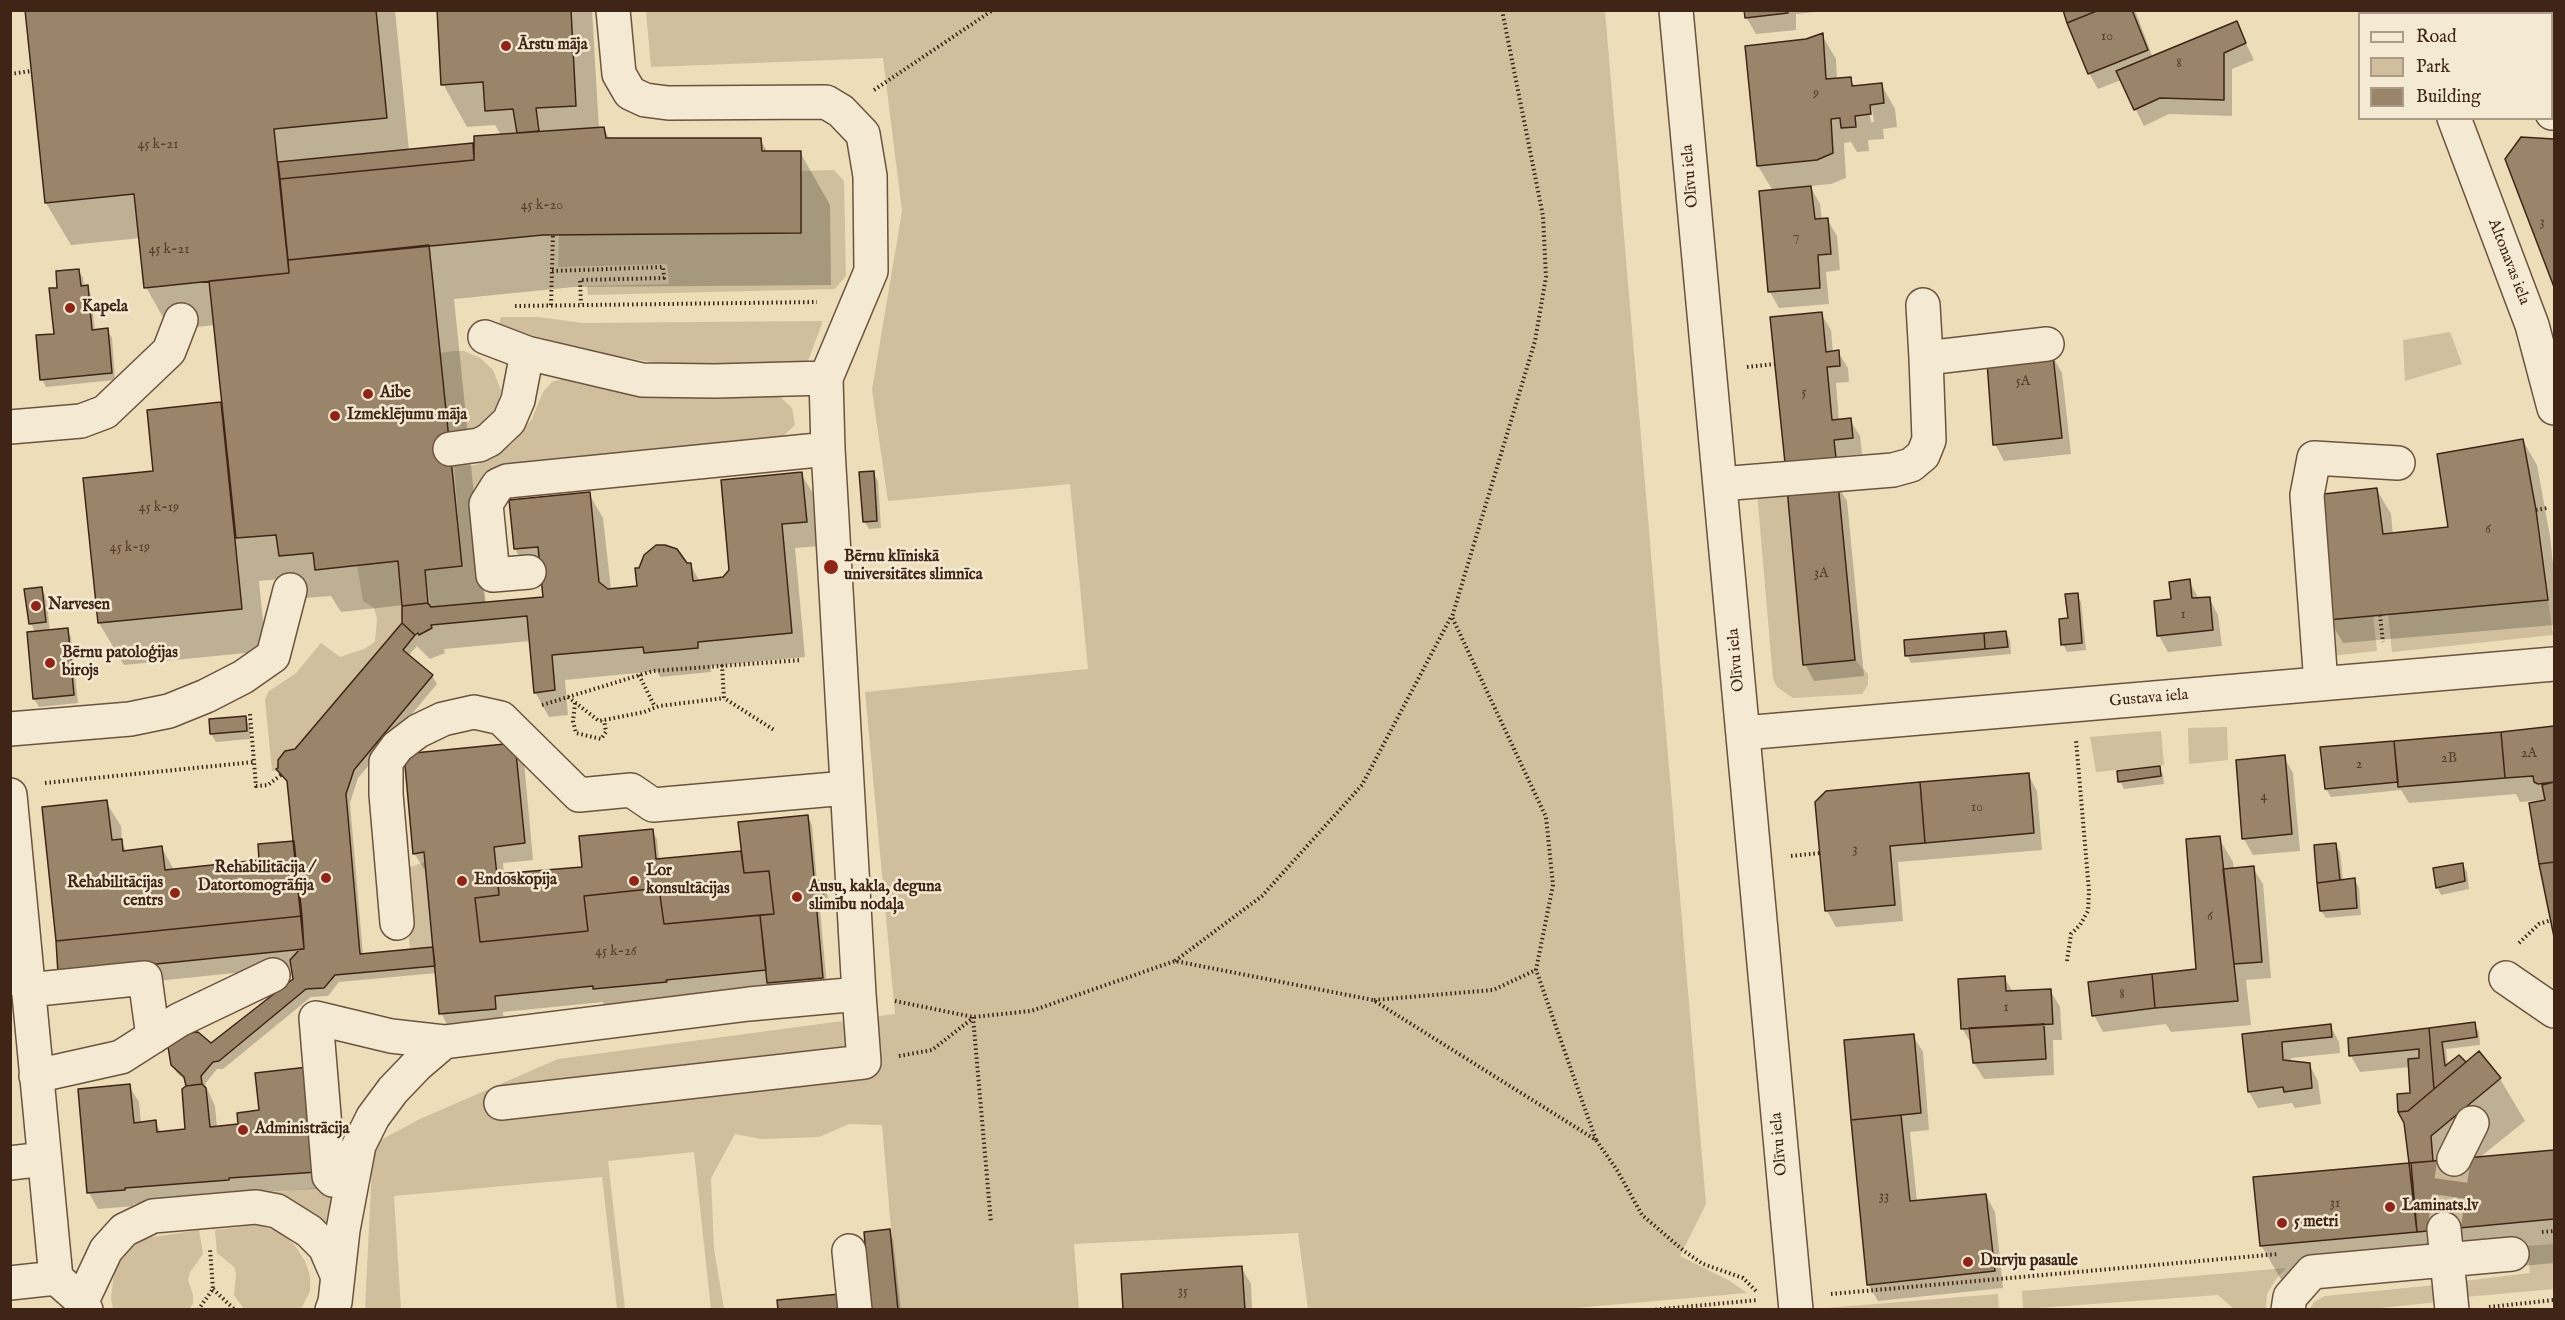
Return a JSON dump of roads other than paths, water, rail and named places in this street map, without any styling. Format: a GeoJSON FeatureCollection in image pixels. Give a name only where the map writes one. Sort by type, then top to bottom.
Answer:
{"type":"FeatureCollection","features":[{"type":"Feature","properties":{"kind":"street"},"geometry":{"type":"LineString","coordinates":[[501,1102],[864,1062],[846,788],[841,656],[844,498],[828,449],[826,378],[872,271],[870,176],[863,134],[841,111],[826,102],[668,103],[645,100],[630,93],[619,74],[614,10]]}},
{"type":"Feature","properties":{"kind":"street","name":"Olīvu iela"},"geometry":{"type":"LineString","coordinates":[[1676,10],[1795,1304]]}},
{"type":"Feature","properties":{"kind":"street","name":"Altonavas iela"},"geometry":{"type":"LineString","coordinates":[[2455,120],[2532,325],[2554,408]]}},
{"type":"Feature","properties":{"kind":"street"},"geometry":{"type":"LineString","coordinates":[[1720,484],[1893,470],[1911,465],[1923,455],[1929,440],[1923,305]]}},
{"type":"Feature","properties":{"kind":"street"},"geometry":{"type":"LineString","coordinates":[[10,427],[81,422],[105,412],[168,351],[181,320]]}},
{"type":"Feature","properties":{"kind":"street"},"geometry":{"type":"LineString","coordinates":[[485,337],[527,353],[642,380],[826,378]]}},
{"type":"Feature","properties":{"kind":"street"},"geometry":{"type":"LineString","coordinates":[[1926,358],[2047,344]]}},
{"type":"Feature","properties":{"kind":"street"},"geometry":{"type":"LineString","coordinates":[[450,449],[479,445],[489,440],[509,421],[518,400],[527,353]]}},
{"type":"Feature","properties":{"kind":"street"},"geometry":{"type":"LineString","coordinates":[[528,572],[493,575],[486,504],[498,485],[507,482],[828,449]]}},
{"type":"Feature","properties":{"kind":"street"},"geometry":{"type":"LineString","coordinates":[[2321,684],[2307,495],[2314,458],[2398,462]]}},
{"type":"Feature","properties":{"kind":"street"},"geometry":{"type":"LineString","coordinates":[[10,729],[130,719],[169,711],[206,696],[243,677],[273,656],[290,590]]}},
{"type":"Feature","properties":{"kind":"street","name":"Gustava iela"},"geometry":{"type":"LineString","coordinates":[[1743,733],[2554,664]]}},
{"type":"Feature","properties":{"kind":"street"},"geometry":{"type":"LineString","coordinates":[[397,923],[386,794],[386,762],[404,741],[418,731],[443,719],[474,712],[501,718],[579,795],[631,790],[653,805],[846,788]]}},
{"type":"Feature","properties":{"kind":"street"},"geometry":{"type":"LineString","coordinates":[[10,795],[16,908],[28,990],[56,1278],[84,1305],[106,1250],[124,1230],[153,1216],[256,1207],[277,1211],[309,1231],[325,1248],[337,1275]]}},
{"type":"Feature","properties":{"kind":"street"},"geometry":{"type":"LineString","coordinates":[[36,1076],[121,1058],[179,1020],[273,975]]}},
{"type":"Feature","properties":{"kind":"street"},"geometry":{"type":"LineString","coordinates":[[28,990],[145,978],[153,1037]]}},
{"type":"Feature","properties":{"kind":"street"},"geometry":{"type":"LineString","coordinates":[[2506,978],[2554,1011]]}},
{"type":"Feature","properties":{"kind":"street"},"geometry":{"type":"LineString","coordinates":[[352,1180],[333,1180],[329,1176],[316,1018],[391,1036],[444,1042],[749,1004],[859,994]]}},
{"type":"Feature","properties":{"kind":"street"},"geometry":{"type":"LineString","coordinates":[[332,1310],[359,1145],[373,1117],[401,1082],[444,1042]]}},
{"type":"Feature","properties":{"kind":"street"},"geometry":{"type":"LineString","coordinates":[[2454,1159],[2472,1123]]}},
{"type":"Feature","properties":{"kind":"street"},"geometry":{"type":"LineString","coordinates":[[10,1163],[44,1159]]}},
{"type":"Feature","properties":{"kind":"street"},"geometry":{"type":"LineString","coordinates":[[2288,1310],[2290,1297],[2312,1272],[2446,1245],[2522,1243]]}},
{"type":"Feature","properties":{"kind":"street"},"geometry":{"type":"LineString","coordinates":[[2446,1245],[2467,1309]]}},
{"type":"Feature","properties":{"kind":"street"},"geometry":{"type":"LineString","coordinates":[[849,1251],[855,1310]]}},
{"type":"Feature","properties":{"kind":"street"},"geometry":{"type":"LineString","coordinates":[[10,1282],[56,1278]]}},
{"type":"Feature","properties":{"kind":"tunnel"},"geometry":{"type":"LineString","coordinates":[[2444,1229],[2454,1159]]}},
{"type":"Feature","properties":{"kind":"place","name":"Ārstu māja"},"geometry":{"type":"Point","coordinates":[506,46]}},
{"type":"Feature","properties":{"kind":"place","name":"Kapela"},"geometry":{"type":"Point","coordinates":[70,308]}},
{"type":"Feature","properties":{"kind":"place","name":"Aibe"},"geometry":{"type":"Point","coordinates":[368,394]}},
{"type":"Feature","properties":{"kind":"place","name":"Izmeklējumu māja"},"geometry":{"type":"Point","coordinates":[335,416]}},
{"type":"Feature","properties":{"kind":"place","name":"Bērnu klīniskā universitātes slimnīca"},"geometry":{"type":"Point","coordinates":[831,567]}},
{"type":"Feature","properties":{"kind":"place","name":"Narvesen"},"geometry":{"type":"Point","coordinates":[36,606]}},
{"type":"Feature","properties":{"kind":"place","name":"Bērnu patoloģijas birojs"},"geometry":{"type":"Point","coordinates":[50,663]}},
{"type":"Feature","properties":{"kind":"place","name":"Rehabilitācija / Datortomogrāfija"},"geometry":{"type":"Point","coordinates":[326,878]}},
{"type":"Feature","properties":{"kind":"place","name":"Endoskopija"},"geometry":{"type":"Point","coordinates":[462,881]}},
{"type":"Feature","properties":{"kind":"place","name":"Lor konsultācijas"},"geometry":{"type":"Point","coordinates":[634,881]}},
{"type":"Feature","properties":{"kind":"place","name":"Rehabilitācijas centrs"},"geometry":{"type":"Point","coordinates":[175,893]}},
{"type":"Feature","properties":{"kind":"place","name":"Ausu, kakla, deguna slimību nodaļa"},"geometry":{"type":"Point","coordinates":[797,897]}},
{"type":"Feature","properties":{"kind":"place","name":"Administrācija"},"geometry":{"type":"Point","coordinates":[243,1130]}},
{"type":"Feature","properties":{"kind":"place","name":"Laminats.lv"},"geometry":{"type":"Point","coordinates":[2390,1207]}},
{"type":"Feature","properties":{"kind":"place","name":"5 metri"},"geometry":{"type":"Point","coordinates":[2282,1223]}},
{"type":"Feature","properties":{"kind":"place","name":"Durvju pasaule"},"geometry":{"type":"Point","coordinates":[1968,1262]}}]}
